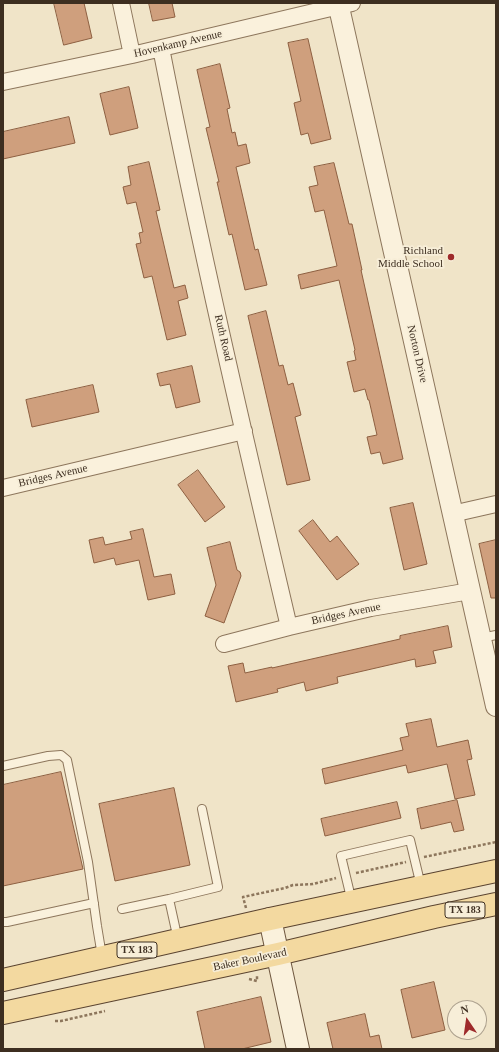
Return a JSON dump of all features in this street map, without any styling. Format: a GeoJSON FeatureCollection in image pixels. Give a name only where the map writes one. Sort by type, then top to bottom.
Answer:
{"type":"FeatureCollection","features":[{"type":"Feature","properties":{"kind":"main road","name":"TX 183"},"geometry":{"type":"LineString","coordinates":[[3,980],[270,919],[496,871]]}},
{"type":"Feature","properties":{"kind":"main road","name":"Baker Boulevard"},"geometry":{"type":"LineString","coordinates":[[3,1013],[278,954],[496,904]]}},
{"type":"Feature","properties":{"kind":"main road"},"geometry":{"type":"LineString","coordinates":[[270,919],[298,1049]]}},
{"type":"Feature","properties":{"kind":"street"},"geometry":{"type":"LineString","coordinates":[[121,3],[132,55]]}},
{"type":"Feature","properties":{"kind":"street","name":"Hovenkamp Avenue"},"geometry":{"type":"LineString","coordinates":[[3,82],[132,55],[343,4]]}},
{"type":"Feature","properties":{"kind":"street","name":"Norton Drive"},"geometry":{"type":"LineString","coordinates":[[343,4],[452,514],[470,590],[488,636],[496,706]]}},
{"type":"Feature","properties":{"kind":"street","name":"Ruth Road"},"geometry":{"type":"LineString","coordinates":[[161,48],[181,148],[289,627]]}},
{"type":"Feature","properties":{"kind":"street","name":"Bridges Avenue"},"geometry":{"type":"LineString","coordinates":[[3,488],[244,431]]}},
{"type":"Feature","properties":{"kind":"street"},"geometry":{"type":"LineString","coordinates":[[452,514],[496,504]]}},
{"type":"Feature","properties":{"kind":"street","name":"Bridges Avenue"},"geometry":{"type":"LineString","coordinates":[[224,644],[371,608],[470,590]]}},
{"type":"Feature","properties":{"kind":"lane"},"geometry":{"type":"LineString","coordinates":[[3,766],[48,756],[61,755],[67,760],[88,862],[96,926],[103,957]]}},
{"type":"Feature","properties":{"kind":"lane"},"geometry":{"type":"LineString","coordinates":[[122,910],[218,887],[202,809]]}},
{"type":"Feature","properties":{"kind":"lane"},"geometry":{"type":"LineString","coordinates":[[352,902],[341,856],[410,840],[421,887]]}},
{"type":"Feature","properties":{"kind":"lane"},"geometry":{"type":"LineString","coordinates":[[169,899],[178,941]]}},
{"type":"Feature","properties":{"kind":"lane"},"geometry":{"type":"LineString","coordinates":[[3,922],[94,903]]}},
{"type":"Feature","properties":{"kind":"building"},"geometry":{"type":"Polygon","coordinates":[[[54,3],[84,3],[92,38],[64,45],[54,3]]]}},
{"type":"Feature","properties":{"kind":"building"},"geometry":{"type":"Polygon","coordinates":[[[149,3],[172,3],[175,17],[153,21],[149,3]]]}},
{"type":"Feature","properties":{"kind":"building"},"geometry":{"type":"Polygon","coordinates":[[[308,39],[331,139],[311,144],[308,133],[301,135],[294,103],[301,101],[288,43],[308,39]]]}},
{"type":"Feature","properties":{"kind":"building"},"geometry":{"type":"Polygon","coordinates":[[[220,64],[230,108],[227,109],[232,133],[235,132],[238,146],[246,144],[250,163],[236,167],[255,250],[258,249],[267,285],[245,290],[232,234],[229,235],[217,182],[219,182],[206,128],[210,127],[197,70],[220,64]]]}},
{"type":"Feature","properties":{"kind":"building"},"geometry":{"type":"Polygon","coordinates":[[[129,87],[138,128],[110,135],[100,94],[129,87]]]}},
{"type":"Feature","properties":{"kind":"building"},"geometry":{"type":"Polygon","coordinates":[[[69,117],[75,143],[3,159],[3,132],[69,117]]]}},
{"type":"Feature","properties":{"kind":"building"},"geometry":{"type":"Polygon","coordinates":[[[149,162],[160,210],[156,211],[174,288],[185,285],[188,298],[178,301],[186,335],[167,340],[152,276],[144,278],[136,244],[141,243],[139,233],[143,232],[136,202],[127,204],[123,187],[131,185],[128,167],[149,162]]]}},
{"type":"Feature","properties":{"kind":"building"},"geometry":{"type":"Polygon","coordinates":[[[334,163],[349,224],[352,224],[403,459],[383,464],[380,452],[371,454],[367,437],[377,435],[365,389],[354,392],[347,362],[356,360],[355,350],[339,280],[301,289],[298,275],[337,266],[324,210],[315,212],[309,187],[318,185],[314,167],[334,163]]]}},
{"type":"Feature","properties":{"kind":"building"},"geometry":{"type":"Polygon","coordinates":[[[266,311],[279,366],[283,365],[288,385],[293,383],[301,415],[295,417],[310,480],[287,485],[248,316],[266,311]]]}},
{"type":"Feature","properties":{"kind":"building"},"geometry":{"type":"Polygon","coordinates":[[[192,366],[200,402],[176,408],[170,384],[160,386],[157,374],[192,366]]]}},
{"type":"Feature","properties":{"kind":"building"},"geometry":{"type":"Polygon","coordinates":[[[93,385],[99,412],[32,427],[26,400],[93,385]]]}},
{"type":"Feature","properties":{"kind":"building"},"geometry":{"type":"Polygon","coordinates":[[[198,470],[225,507],[205,522],[178,485],[198,470]]]}},
{"type":"Feature","properties":{"kind":"building"},"geometry":{"type":"Polygon","coordinates":[[[413,503],[427,564],[404,570],[390,508],[413,503]]]}},
{"type":"Feature","properties":{"kind":"building"},"geometry":{"type":"Polygon","coordinates":[[[313,520],[330,542],[337,536],[359,564],[337,580],[299,531],[313,520]]]}},
{"type":"Feature","properties":{"kind":"building"},"geometry":{"type":"Polygon","coordinates":[[[143,529],[154,577],[171,574],[175,594],[148,600],[139,560],[116,565],[114,558],[94,563],[89,540],[103,537],[105,545],[132,539],[130,532],[143,529]]]}},
{"type":"Feature","properties":{"kind":"building"},"geometry":{"type":"Polygon","coordinates":[[[496,540],[496,598],[491,598],[479,544],[496,540]]]}},
{"type":"Feature","properties":{"kind":"building"},"geometry":{"type":"Polygon","coordinates":[[[230,542],[237,570],[240,572],[241,576],[224,623],[205,616],[216,585],[207,548],[230,542]]]}},
{"type":"Feature","properties":{"kind":"building"},"geometry":{"type":"Polygon","coordinates":[[[448,626],[452,647],[433,651],[436,663],[416,667],[415,659],[337,677],[338,683],[306,691],[304,682],[277,689],[278,692],[236,702],[228,666],[243,663],[245,673],[400,639],[400,636],[448,626]]]}},
{"type":"Feature","properties":{"kind":"building"},"geometry":{"type":"Polygon","coordinates":[[[431,719],[437,747],[468,740],[472,759],[467,760],[475,795],[455,799],[447,764],[408,773],[406,765],[325,784],[322,769],[403,750],[400,738],[409,736],[406,724],[431,719]]]}},
{"type":"Feature","properties":{"kind":"building"},"geometry":{"type":"Polygon","coordinates":[[[61,772],[83,869],[3,886],[3,785],[61,772]]]}},
{"type":"Feature","properties":{"kind":"building"},"geometry":{"type":"Polygon","coordinates":[[[174,788],[190,865],[115,881],[99,804],[174,788]]]}},
{"type":"Feature","properties":{"kind":"building"},"geometry":{"type":"Polygon","coordinates":[[[457,800],[464,830],[454,832],[451,822],[421,829],[417,809],[457,800]]]}},
{"type":"Feature","properties":{"kind":"building"},"geometry":{"type":"Polygon","coordinates":[[[397,802],[401,818],[325,836],[321,819],[397,802]]]}},
{"type":"Feature","properties":{"kind":"building"},"geometry":{"type":"Polygon","coordinates":[[[434,982],[445,1030],[412,1038],[401,990],[434,982]]]}},
{"type":"Feature","properties":{"kind":"building"},"geometry":{"type":"Polygon","coordinates":[[[261,997],[271,1042],[242,1049],[205,1049],[197,1012],[261,997]]]}},
{"type":"Feature","properties":{"kind":"building"},"geometry":{"type":"Polygon","coordinates":[[[365,1014],[370,1037],[379,1035],[382,1049],[333,1049],[327,1023],[365,1014]]]}},
{"type":"Feature","properties":{"kind":"place","name":"Richland Middle School"},"geometry":{"type":"Point","coordinates":[451,257]}}]}
